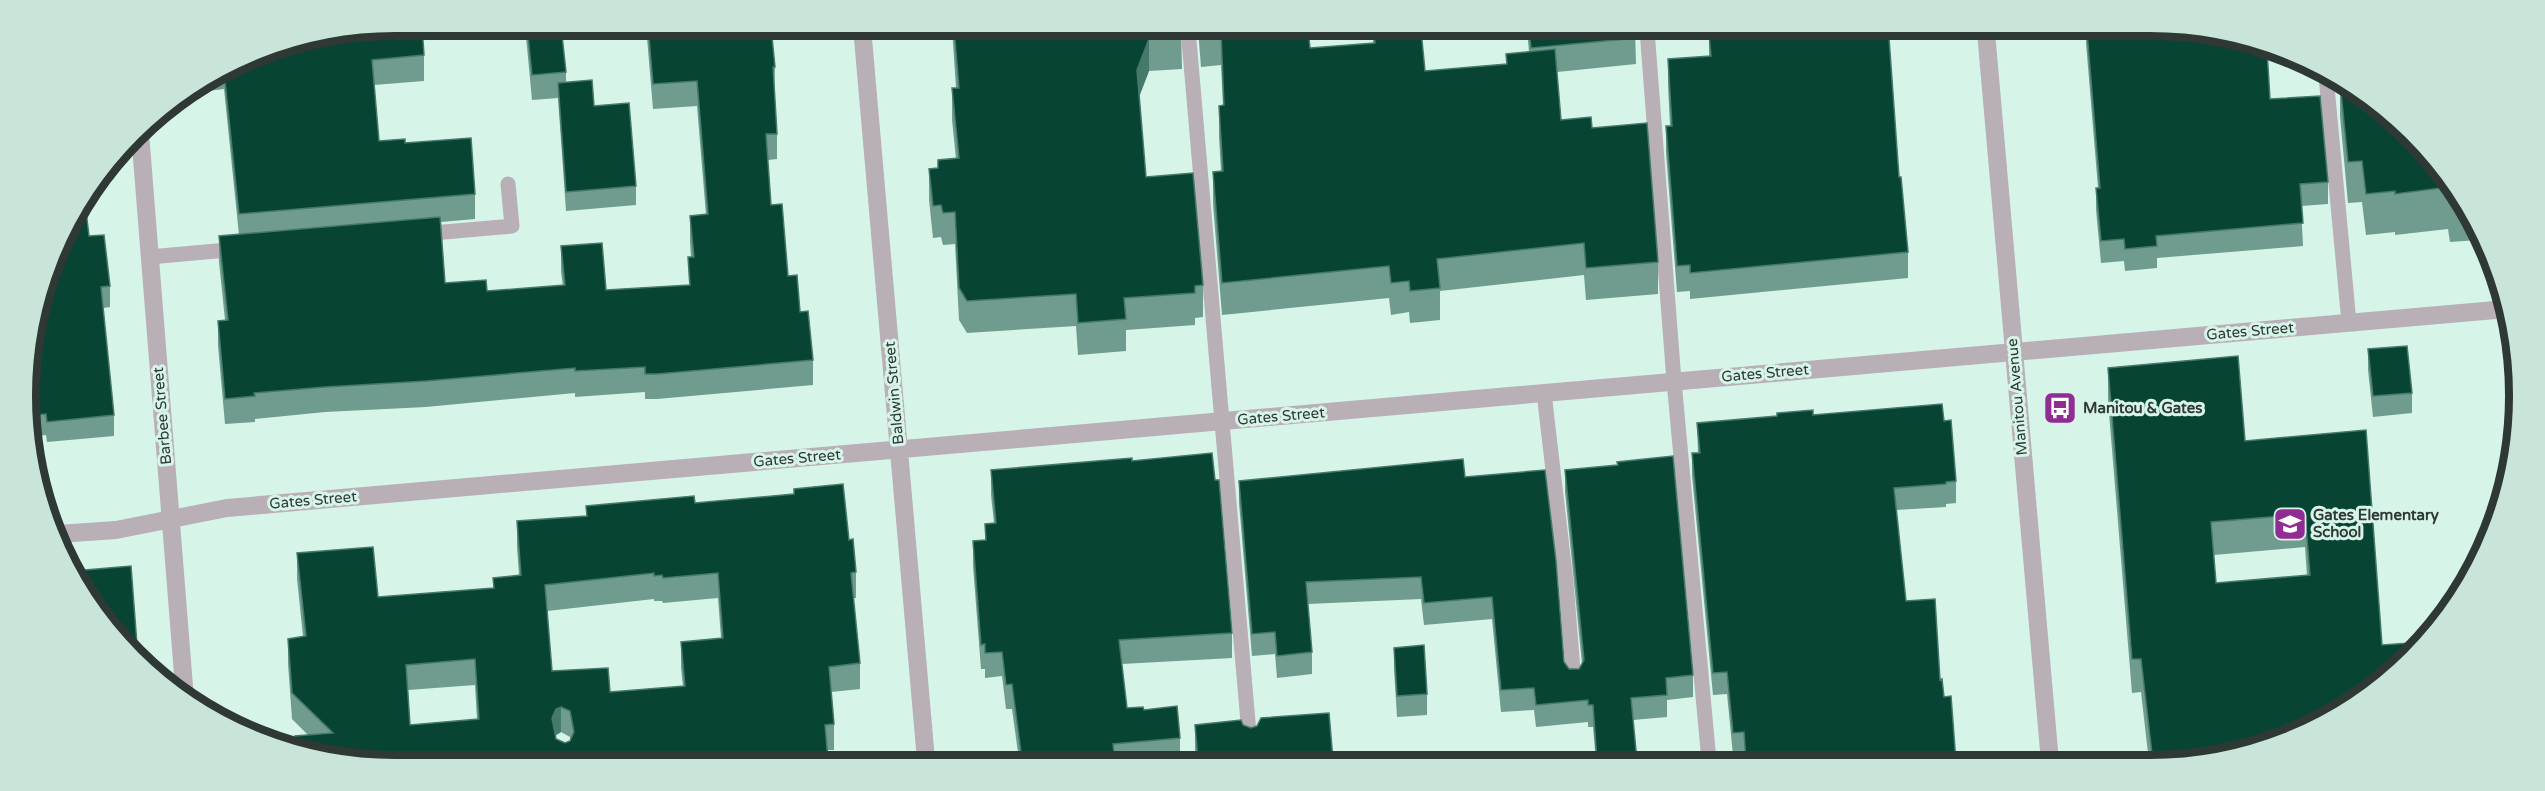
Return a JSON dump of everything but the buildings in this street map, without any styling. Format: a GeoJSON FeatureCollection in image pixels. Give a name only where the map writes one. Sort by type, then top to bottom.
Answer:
{"type":"FeatureCollection","features":[{"type":"Feature","properties":{"kind":"street","name":"Baldwin Street"},"geometry":{"type":"LineString","coordinates":[[863,36],[926,755]]}},
{"type":"Feature","properties":{"kind":"street","name":"Manitou Avenue"},"geometry":{"type":"LineString","coordinates":[[1986,36],[2049,755]]}},
{"type":"Feature","properties":{"kind":"street","name":"Barbee Street"},"geometry":{"type":"LineString","coordinates":[[141,141],[184,686]]}},
{"type":"Feature","properties":{"kind":"street","name":"Gates Street"},"geometry":{"type":"LineString","coordinates":[[63,534],[116,530],[227,508],[2499,310]]}},
{"type":"Feature","properties":{"kind":"lane"},"geometry":{"type":"LineString","coordinates":[[1189,36],[1251,755]]}},
{"type":"Feature","properties":{"kind":"lane"},"geometry":{"type":"LineString","coordinates":[[1647,36],[1674,381],[1708,755]]}},
{"type":"Feature","properties":{"kind":"lane"},"geometry":{"type":"LineString","coordinates":[[2327,83],[2349,323]]}},
{"type":"Feature","properties":{"kind":"lane"},"geometry":{"type":"LineString","coordinates":[[408,235],[512,226],[508,184]]}},
{"type":"Feature","properties":{"kind":"lane"},"geometry":{"type":"LineString","coordinates":[[149,257],[257,248]]}},
{"type":"Feature","properties":{"kind":"lane"},"geometry":{"type":"LineString","coordinates":[[1544,393],[1566,582],[1574,683]]}},
{"type":"Feature","properties":{"kind":"place","name":"Manitou & Gates"},"geometry":{"type":"Point","coordinates":[2060,408]}},
{"type":"Feature","properties":{"kind":"place","name":"Gates Elementary School"},"geometry":{"type":"Point","coordinates":[2290,524]}}]}
